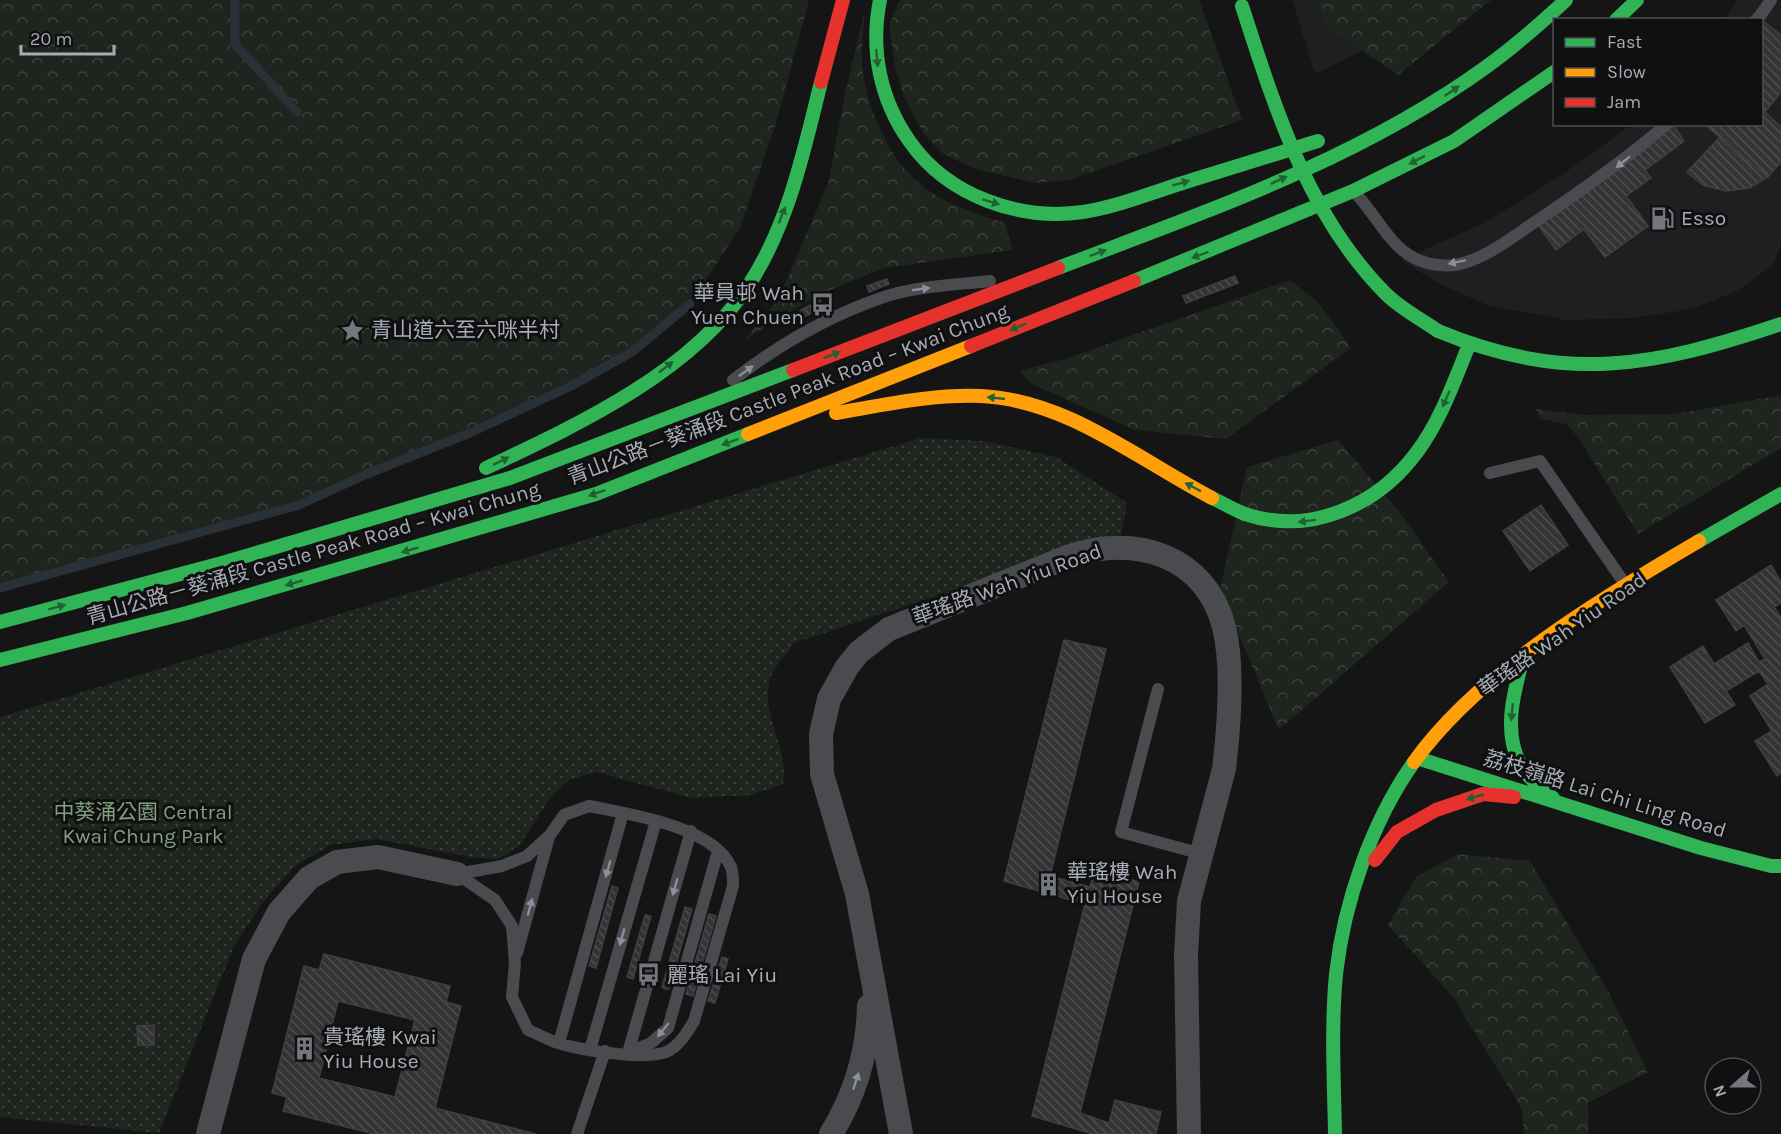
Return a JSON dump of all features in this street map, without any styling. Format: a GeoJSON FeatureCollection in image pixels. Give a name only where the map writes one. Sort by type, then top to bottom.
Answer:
{"type":"FeatureCollection","features":[{"type":"Feature","properties":{"kind":"main road"},"geometry":{"type":"LineString","coordinates":[[351,526],[489,466],[617,399],[676,359],[741,297],[768,251],[794,185],[843,0]]}},
{"type":"Feature","properties":{"kind":"main road"},"geometry":{"type":"LineString","coordinates":[[880,0],[876,15],[876,62],[891,111],[914,151],[943,177],[983,200],[1027,212],[1074,213],[1127,200],[1423,110]]}},
{"type":"Feature","properties":{"kind":"main road","name":"青山公路－葵涌段 Castle Peak Road – Kwai Chung"},"geometry":{"type":"LineString","coordinates":[[0,622],[351,526],[510,478],[1043,274],[1272,183],[1423,110],[1479,73],[1566,0]]}},
{"type":"Feature","properties":{"kind":"main road"},"geometry":{"type":"LineString","coordinates":[[1618,18],[1637,0]]}},
{"type":"Feature","properties":{"kind":"main road"},"geometry":{"type":"LineString","coordinates":[[1240,3],[1270,95],[1294,154],[1323,214],[1353,259],[1388,296],[1438,331],[1469,345],[1525,359],[1576,365],[1625,364],[1736,339],[1781,324]]}},
{"type":"Feature","properties":{"kind":"main road","name":"青山公路－葵涌段 Castle Peak Road – Kwai Chung"},"geometry":{"type":"LineString","coordinates":[[0,660],[187,613],[596,494],[1254,234],[1353,191],[1454,141],[1553,73]]}},
{"type":"Feature","properties":{"kind":"main road"},"geometry":{"type":"LineString","coordinates":[[784,421],[945,398],[981,396],[1010,399],[1039,407],[1102,434],[1245,514],[1283,522],[1321,519],[1363,504],[1380,492],[1405,467],[1425,439],[1469,345]]}},
{"type":"Feature","properties":{"kind":"main road","name":"華瑤路 Wah Yiu Road"},"geometry":{"type":"LineString","coordinates":[[1335,1134],[1336,979],[1343,933],[1356,886],[1390,803],[1417,758],[1477,693],[1524,656],[1625,585],[1781,494]]}},
{"type":"Feature","properties":{"kind":"main road"},"geometry":{"type":"LineString","coordinates":[[1524,656],[1514,690],[1510,734],[1522,768],[1554,800]]}},
{"type":"Feature","properties":{"kind":"main road","name":"荔枝嶺路 Lai Chi Ling Road"},"geometry":{"type":"LineString","coordinates":[[1417,758],[1701,848],[1771,866],[1781,866]]}},
{"type":"Feature","properties":{"kind":"main road"},"geometry":{"type":"LineString","coordinates":[[1356,886],[1397,832],[1436,810],[1483,794],[1554,800]]}},
{"type":"Feature","properties":{"kind":"street","name":"華瑤路 Wah Yiu Road"},"geometry":{"type":"LineString","coordinates":[[901,1134],[850,867],[822,774],[821,734],[829,699],[836,683],[859,652],[889,629],[1091,549],[1123,546],[1163,555],[1198,580],[1219,611],[1227,645],[1226,747],[1219,793],[1190,902],[1186,955],[1189,1134]]}},
{"type":"Feature","properties":{"kind":"street"},"geometry":{"type":"LineString","coordinates":[[208,1134],[254,959],[279,912],[309,878],[337,862],[378,857],[457,874]]}},
{"type":"Feature","properties":{"kind":"street"},"geometry":{"type":"LineString","coordinates":[[831,1134],[847,1107],[863,1055],[868,1026],[869,959]]}},
{"type":"Feature","properties":{"kind":"lane"},"geometry":{"type":"LineString","coordinates":[[1758,18],[1771,0]]}},
{"type":"Feature","properties":{"kind":"lane"},"geometry":{"type":"LineString","coordinates":[[1353,191],[1367,205],[1383,232],[1403,251],[1427,263],[1455,265],[1494,250],[1618,167],[1665,126]]}},
{"type":"Feature","properties":{"kind":"lane","name":"青山公路－葵涌段 Castle Peak Road – Kwai Chung"},"geometry":{"type":"LineString","coordinates":[[699,407],[783,345],[882,298],[912,290],[1043,274]]}},
{"type":"Feature","properties":{"kind":"lane"},"geometry":{"type":"LineString","coordinates":[[1490,473],[1540,461],[1625,585]]}},
{"type":"Feature","properties":{"kind":"lane"},"geometry":{"type":"LineString","coordinates":[[1158,689],[1121,832],[1202,854]]}},
{"type":"Feature","properties":{"kind":"lane"},"geometry":{"type":"LineString","coordinates":[[589,806],[691,831],[718,850],[731,867],[734,886],[694,1021],[685,1036],[669,1051],[650,1055],[590,1050],[559,1043],[528,1030],[512,997],[515,963],[512,926],[495,900],[457,874],[502,866],[527,856],[550,835],[564,815],[589,806]]}},
{"type":"Feature","properties":{"kind":"lane"},"geometry":{"type":"LineString","coordinates":[[559,1043],[623,813]]}},
{"type":"Feature","properties":{"kind":"lane"},"geometry":{"type":"LineString","coordinates":[[590,1050],[656,821]]}},
{"type":"Feature","properties":{"kind":"lane"},"geometry":{"type":"LineString","coordinates":[[628,1053],[691,831]]}},
{"type":"Feature","properties":{"kind":"lane"},"geometry":{"type":"LineString","coordinates":[[515,963],[550,835]]}},
{"type":"Feature","properties":{"kind":"lane"},"geometry":{"type":"LineString","coordinates":[[628,1053],[651,1043],[668,1028],[718,850]]}},
{"type":"Feature","properties":{"kind":"lane"},"geometry":{"type":"LineString","coordinates":[[577,1134],[605,1051]]}},
{"type":"Feature","properties":{"kind":"shaded area"},"geometry":{"type":"Polygon","coordinates":[[[1292,0],[1453,0],[1439,13],[1315,74],[1292,0]]]}},
{"type":"Feature","properties":{"kind":"shaded area"},"geometry":{"type":"Polygon","coordinates":[[[1738,0],[1781,0],[1781,245],[1773,265],[1737,291],[1692,309],[1634,318],[1566,320],[1487,305],[1438,283],[1401,260],[1484,223],[1563,174],[1630,126],[1763,126],[1763,18],[1725,18],[1738,0]]]}},
{"type":"Feature","properties":{"kind":"green space"},"geometry":{"type":"Polygon","coordinates":[[[0,0],[809,0],[777,120],[740,228],[690,304],[632,352],[571,386],[472,432],[367,474],[299,505],[0,588],[0,0]]]}},
{"type":"Feature","properties":{"kind":"green space"},"geometry":{"type":"Polygon","coordinates":[[[900,0],[1199,0],[1242,120],[1069,180],[1035,183],[976,169],[943,154],[923,133],[904,97],[895,67],[889,25],[900,0]]]}},
{"type":"Feature","properties":{"kind":"green space"},"geometry":{"type":"Polygon","coordinates":[[[1317,0],[1491,0],[1398,75],[1326,27],[1317,0]]]}},
{"type":"Feature","properties":{"kind":"green space"},"geometry":{"type":"Polygon","coordinates":[[[864,13],[862,58],[866,89],[876,121],[892,151],[913,178],[934,194],[963,208],[1005,223],[1012,250],[884,268],[818,295],[745,340],[779,298],[828,184],[845,94],[864,13]]]}},
{"type":"Feature","properties":{"kind":"green space"},"geometry":{"type":"Polygon","coordinates":[[[1290,280],[1319,303],[1351,348],[1226,439],[1135,430],[1032,384],[1019,371],[1065,359],[1290,280]]]}},
{"type":"Feature","properties":{"kind":"green space"},"geometry":{"type":"Polygon","coordinates":[[[1781,395],[1781,448],[1638,534],[1578,437],[1566,424],[1540,419],[1536,409],[1584,415],[1675,414],[1781,395]]]}},
{"type":"Feature","properties":{"kind":"green space","name":"中葵涌公園 Central Kwai Chung Park"},"geometry":{"type":"Polygon","coordinates":[[[921,438],[982,441],[1056,457],[1127,503],[1121,534],[794,643],[773,672],[769,682],[769,708],[782,759],[783,784],[751,795],[691,798],[596,772],[569,780],[550,798],[520,845],[499,859],[476,858],[376,839],[330,845],[294,867],[261,905],[234,946],[159,1133],[0,1117],[0,717],[921,438]]]}},
{"type":"Feature","properties":{"kind":"green space"},"geometry":{"type":"Polygon","coordinates":[[[1338,440],[1402,515],[1449,582],[1279,730],[1220,590],[1247,467],[1338,440]]]}},
{"type":"Feature","properties":{"kind":"green space"},"geometry":{"type":"Polygon","coordinates":[[[1458,854],[1530,861],[1608,991],[1648,1072],[1588,1103],[1589,1134],[1524,1134],[1522,1109],[1453,997],[1388,925],[1416,877],[1458,854]]]}},
{"type":"Feature","properties":{"kind":"building"},"geometry":{"type":"Polygon","coordinates":[[[1763,21],[1781,35],[1781,92],[1765,112],[1781,127],[1781,162],[1768,177],[1706,126],[1763,126],[1763,21]]]}},
{"type":"Feature","properties":{"kind":"building"},"geometry":{"type":"Polygon","coordinates":[[[1670,126],[1674,126],[1684,141],[1645,170],[1651,178],[1626,196],[1648,226],[1605,257],[1584,229],[1556,250],[1533,218],[1670,126]]]}},
{"type":"Feature","properties":{"kind":"building"},"geometry":{"type":"Polygon","coordinates":[[[1719,138],[1768,177],[1749,188],[1726,191],[1703,185],[1687,172],[1719,138]]]}},
{"type":"Feature","properties":{"kind":"building"},"geometry":{"type":"Polygon","coordinates":[[[1235,276],[1238,283],[1186,303],[1183,296],[1235,276]]]}},
{"type":"Feature","properties":{"kind":"building"},"geometry":{"type":"Polygon","coordinates":[[[887,279],[889,284],[869,292],[867,286],[887,279]]]}},
{"type":"Feature","properties":{"kind":"building"},"geometry":{"type":"Polygon","coordinates":[[[820,300],[823,307],[794,322],[790,316],[820,300]]]}},
{"type":"Feature","properties":{"kind":"building"},"geometry":{"type":"Polygon","coordinates":[[[1541,505],[1568,545],[1530,571],[1503,531],[1541,505]]]}},
{"type":"Feature","properties":{"kind":"building"},"geometry":{"type":"Polygon","coordinates":[[[1771,565],[1781,582],[1781,603],[1774,607],[1781,618],[1781,773],[1777,776],[1755,741],[1772,731],[1750,696],[1768,684],[1759,671],[1726,691],[1735,705],[1705,723],[1670,667],[1703,646],[1714,664],[1748,643],[1759,662],[1765,659],[1744,625],[1736,631],[1716,600],[1771,565]]]}},
{"type":"Feature","properties":{"kind":"building","name":"華瑤樓 Wah Yiu House"},"geometry":{"type":"Polygon","coordinates":[[[1064,640],[1106,649],[1050,876],[1090,887],[1096,868],[1139,882],[1080,1113],[1109,1123],[1115,1100],[1161,1112],[1156,1134],[1093,1134],[1032,1116],[1085,904],[1004,881],[1064,640]]]}},
{"type":"Feature","properties":{"kind":"building"},"geometry":{"type":"Polygon","coordinates":[[[612,886],[618,888],[596,968],[589,966],[612,886]]]}},
{"type":"Feature","properties":{"kind":"building"},"geometry":{"type":"Polygon","coordinates":[[[685,907],[692,909],[669,989],[666,989],[662,987],[685,907]]]}},
{"type":"Feature","properties":{"kind":"building"},"geometry":{"type":"Polygon","coordinates":[[[709,914],[716,916],[693,996],[686,994],[709,914]]]}},
{"type":"Feature","properties":{"kind":"building"},"geometry":{"type":"Polygon","coordinates":[[[645,915],[651,916],[633,979],[627,977],[645,915]]]}},
{"type":"Feature","properties":{"kind":"building","name":"貴瑤樓 Kwai Yiu House"},"geometry":{"type":"Polygon","coordinates":[[[324,954],[450,986],[446,1002],[461,1006],[435,1108],[536,1134],[374,1134],[283,1111],[287,1097],[272,1093],[304,966],[319,970],[324,954]],[[338,1001],[319,1078],[395,1097],[415,1020],[338,1001]]]}},
{"type":"Feature","properties":{"kind":"building"},"geometry":{"type":"Polygon","coordinates":[[[722,957],[728,959],[715,1003],[708,1001],[722,957]]]}},
{"type":"Feature","properties":{"kind":"building"},"geometry":{"type":"Polygon","coordinates":[[[154,1025],[154,1045],[138,1045],[137,1026],[154,1025]]]}},
{"type":"Feature","properties":{"kind":"waterway"},"geometry":{"type":"LineString","coordinates":[[235,0],[235,44],[297,112]]}},
{"type":"Feature","properties":{"kind":"waterway"},"geometry":{"type":"LineString","coordinates":[[0,588],[299,505],[367,474],[472,432],[571,386],[632,352],[690,304]]}},
{"type":"Feature","properties":{"kind":"traffic: fast"},"geometry":{"type":"LineString","coordinates":[[880,0],[876,37],[877,56],[885,92],[900,126],[926,161],[944,177],[987,201],[1034,212],[1059,214],[1083,212],[1124,202],[1318,141]]}},
{"type":"Feature","properties":{"kind":"traffic: fast"},"geometry":{"type":"LineString","coordinates":[[1058,268],[1279,181],[1386,130],[1437,100],[1486,67],[1566,0]]}},
{"type":"Feature","properties":{"kind":"traffic: fast"},"geometry":{"type":"LineString","coordinates":[[1618,18],[1637,0]]}},
{"type":"Feature","properties":{"kind":"traffic: fast"},"geometry":{"type":"LineString","coordinates":[[1242,6],[1281,121],[1297,159],[1335,230],[1386,294],[1438,331]]}},
{"type":"Feature","properties":{"kind":"traffic: fast"},"geometry":{"type":"LineString","coordinates":[[1134,281],[1353,191],[1454,141],[1553,73]]}},
{"type":"Feature","properties":{"kind":"traffic: fast"},"geometry":{"type":"LineString","coordinates":[[486,468],[557,434],[630,394],[696,345],[724,317],[748,286],[774,239],[793,187],[821,82]]}},
{"type":"Feature","properties":{"kind":"traffic: fast"},"geometry":{"type":"LineString","coordinates":[[1438,331],[1485,348],[1528,358],[1569,363],[1610,364],[1692,351],[1781,324]]}},
{"type":"Feature","properties":{"kind":"traffic: fast"},"geometry":{"type":"LineString","coordinates":[[1212,498],[1245,514],[1270,520],[1294,521],[1318,518],[1363,501],[1401,471],[1426,440],[1469,345]]}},
{"type":"Feature","properties":{"kind":"traffic: fast"},"geometry":{"type":"LineString","coordinates":[[0,622],[222,563],[510,478],[793,370]]}},
{"type":"Feature","properties":{"kind":"traffic: fast"},"geometry":{"type":"LineString","coordinates":[[0,660],[187,613],[596,494],[748,434]]}},
{"type":"Feature","properties":{"kind":"traffic: fast"},"geometry":{"type":"LineString","coordinates":[[1699,541],[1781,494]]}},
{"type":"Feature","properties":{"kind":"traffic: fast"},"geometry":{"type":"LineString","coordinates":[[1524,655],[1513,698],[1512,741],[1523,769],[1553,798]]}},
{"type":"Feature","properties":{"kind":"traffic: fast"},"geometry":{"type":"LineString","coordinates":[[1417,758],[1701,848],[1771,866],[1781,866]]}},
{"type":"Feature","properties":{"kind":"traffic: fast"},"geometry":{"type":"LineString","coordinates":[[1335,1134],[1334,994],[1340,947],[1362,863],[1385,810],[1414,762]]}},
{"type":"Feature","properties":{"kind":"traffic: slow"},"geometry":{"type":"LineString","coordinates":[[748,434],[971,346]]}},
{"type":"Feature","properties":{"kind":"traffic: slow"},"geometry":{"type":"LineString","coordinates":[[836,413],[944,397],[981,396],[1013,400],[1043,408],[1073,420],[1212,498]]}},
{"type":"Feature","properties":{"kind":"traffic: slow"},"geometry":{"type":"LineString","coordinates":[[1414,762],[1441,729],[1472,697],[1545,638],[1584,611],[1699,541]]}},
{"type":"Feature","properties":{"kind":"traffic: jam"},"geometry":{"type":"LineString","coordinates":[[821,82],[843,0]]}},
{"type":"Feature","properties":{"kind":"traffic: jam"},"geometry":{"type":"LineString","coordinates":[[793,370],[1058,268]]}},
{"type":"Feature","properties":{"kind":"traffic: jam"},"geometry":{"type":"LineString","coordinates":[[971,346],[1134,281]]}},
{"type":"Feature","properties":{"kind":"traffic: jam"},"geometry":{"type":"LineString","coordinates":[[1375,860],[1397,832],[1436,810],[1483,794],[1514,797]]}},
{"type":"Feature","properties":{"kind":"place","name":"Esso"},"geometry":{"type":"Point","coordinates":[1663,218]}},
{"type":"Feature","properties":{"kind":"place","name":"華員邨 Wah Yuen Chuen"},"geometry":{"type":"Point","coordinates":[822,305]}},
{"type":"Feature","properties":{"kind":"place","name":"青山道六至六咪半村"},"geometry":{"type":"Point","coordinates":[353,330]}},
{"type":"Feature","properties":{"kind":"place","name":"華瑤樓 Wah Yiu House"},"geometry":{"type":"Point","coordinates":[1049,884]}},
{"type":"Feature","properties":{"kind":"place","name":"麗瑤 Lai Yiu"},"geometry":{"type":"Point","coordinates":[649,975]}},
{"type":"Feature","properties":{"kind":"place","name":"貴瑤樓 Kwai Yiu House"},"geometry":{"type":"Point","coordinates":[305,1049]}}]}
